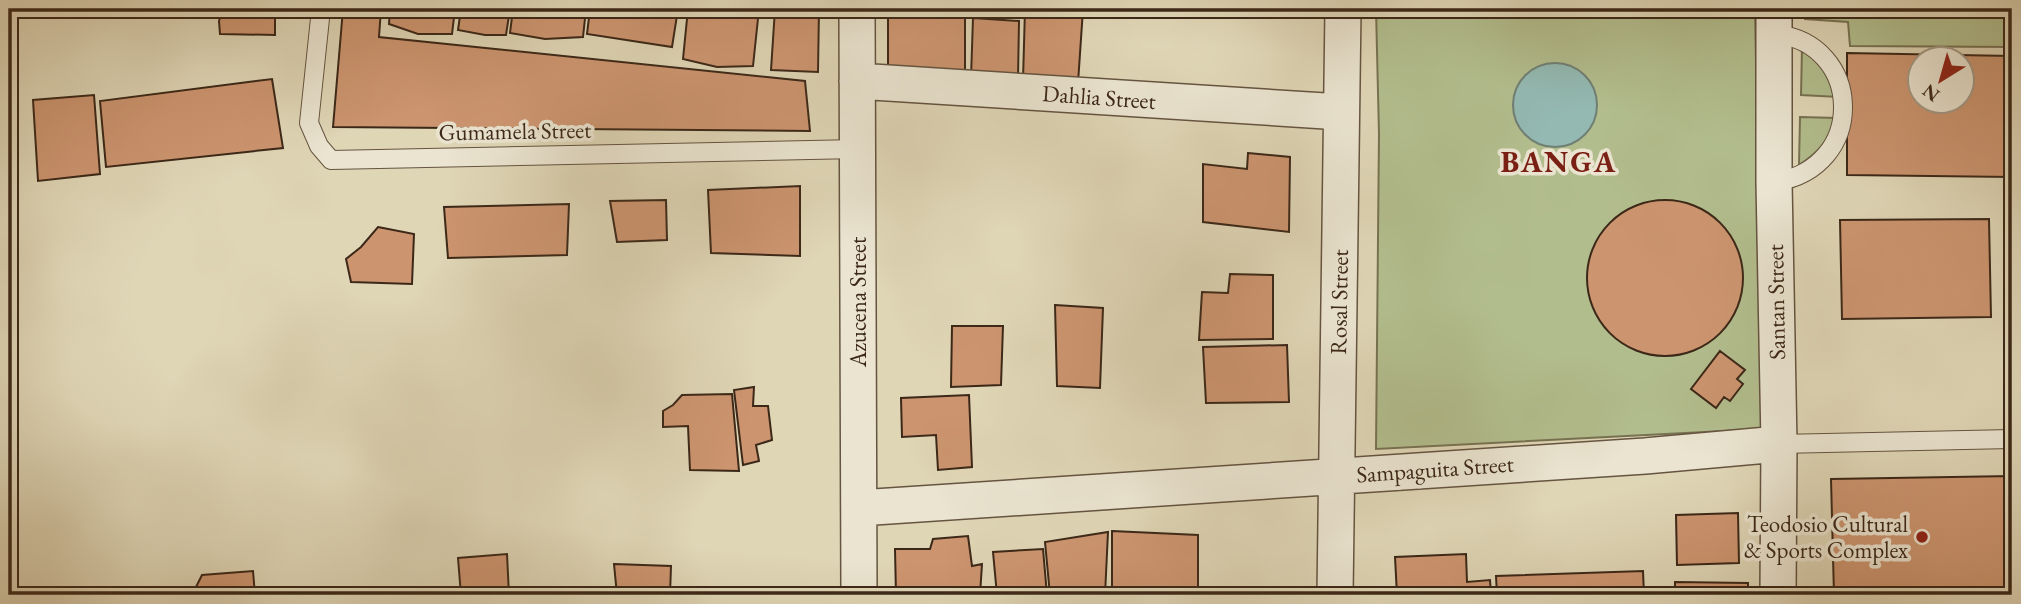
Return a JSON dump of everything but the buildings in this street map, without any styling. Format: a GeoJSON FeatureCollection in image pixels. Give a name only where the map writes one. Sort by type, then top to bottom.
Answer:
{"type":"FeatureCollection","features":[{"type":"Feature","properties":{"kind":"street","name":"Azucena Street"},"geometry":{"type":"LineString","coordinates":[[857,9],[859,595]]}},
{"type":"Feature","properties":{"kind":"street","name":"Rosal Street"},"geometry":{"type":"LineString","coordinates":[[1335,595],[1343,9]]}},
{"type":"Feature","properties":{"kind":"street","name":"Santan Street"},"geometry":{"type":"LineString","coordinates":[[1774,22],[1779,595]]}},
{"type":"Feature","properties":{"kind":"street","name":"Dahlia Street"},"geometry":{"type":"LineString","coordinates":[[857,81],[1341,112]]}},
{"type":"Feature","properties":{"kind":"street","name":"Sampaguita Street"},"geometry":{"type":"LineString","coordinates":[[859,508],[1646,456],[1779,444]]}},
{"type":"Feature","properties":{"kind":"lane","name":"Gumamela Street"},"geometry":{"type":"LineString","coordinates":[[321,9],[309,123],[319,146],[331,160],[858,149]]}},
{"type":"Feature","properties":{"kind":"lane"},"geometry":{"type":"LineString","coordinates":[[1774,22],[1822,56],[1839,82],[1843,105],[1839,135],[1822,161],[1796,178],[1774,183]]}},
{"type":"Feature","properties":{"kind":"lane","name":"Sampaguita Street"},"geometry":{"type":"LineString","coordinates":[[1779,444],[2012,439]]}},
{"type":"Feature","properties":{"kind":"green space"},"geometry":{"type":"Polygon","coordinates":[[[1376,9],[1755,9],[1763,429],[1376,449],[1379,134],[1376,9]]]}},
{"type":"Feature","properties":{"kind":"green space"},"geometry":{"type":"Polygon","coordinates":[[[1805,9],[2012,9],[2012,47],[1850,46],[1848,22],[1805,19],[1805,9]]]}},
{"type":"Feature","properties":{"kind":"green space"},"geometry":{"type":"Polygon","coordinates":[[[1802,48],[1819,60],[1838,97],[1801,95],[1802,48]]]}},
{"type":"Feature","properties":{"kind":"green space"},"geometry":{"type":"Polygon","coordinates":[[[1800,117],[1837,118],[1822,145],[1799,165],[1800,117]]]}},
{"type":"Feature","properties":{"kind":"water"},"geometry":{"type":"Polygon","coordinates":[[[1555,63],[1571,66],[1585,75],[1594,89],[1597,105],[1594,121],[1585,135],[1571,144],[1555,147],[1539,144],[1525,135],[1516,121],[1513,105],[1516,89],[1525,75],[1539,66],[1555,63]]]}},
{"type":"Feature","properties":{"kind":"place","name":"Teodosio Cultural & Sports Complex"},"geometry":{"type":"Point","coordinates":[1922,537]}},
{"type":"Feature","properties":{"kind":"district","name":"BANGA"},"geometry":{"type":"Point","coordinates":[1559,162]}}]}
